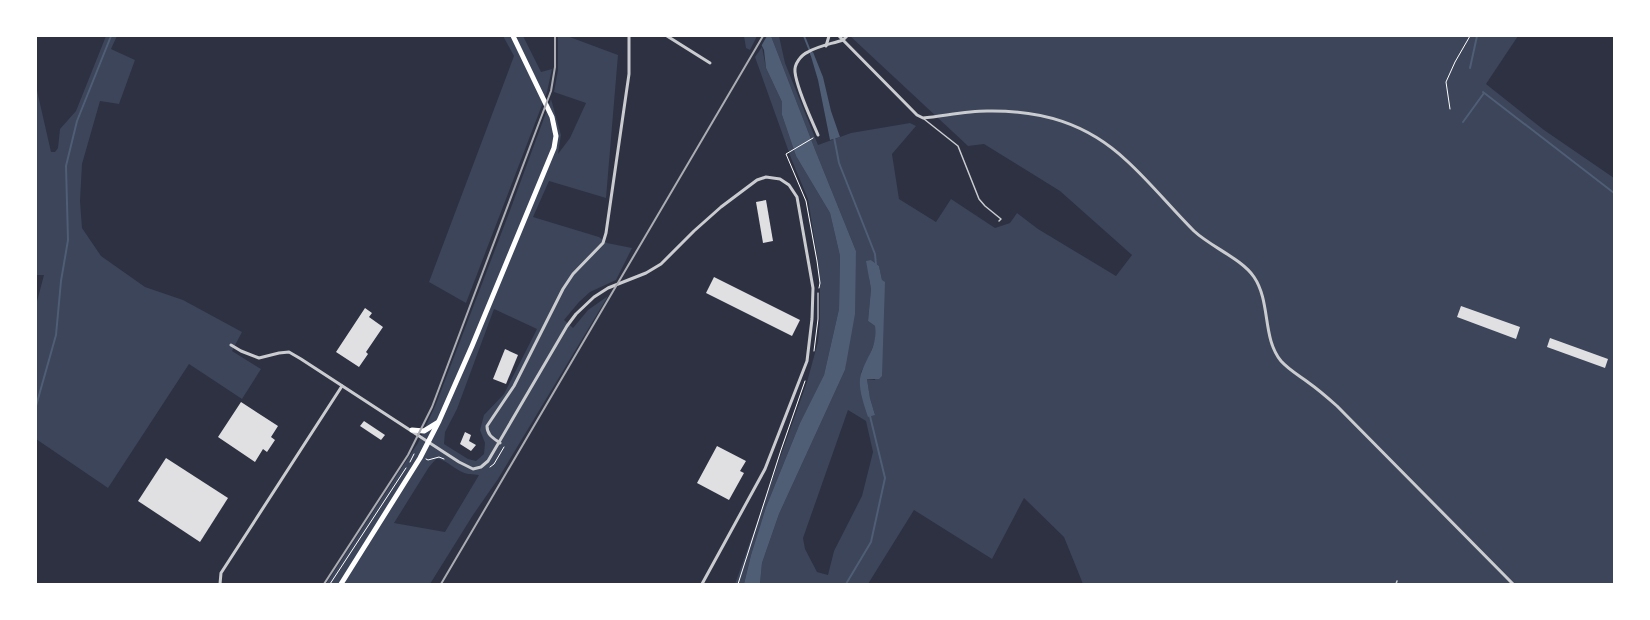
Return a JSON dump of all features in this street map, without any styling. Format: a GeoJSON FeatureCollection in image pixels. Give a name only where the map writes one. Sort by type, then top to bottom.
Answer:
{"type":"FeatureCollection","features":[{"type":"Feature","properties":{"kind":"main road"},"geometry":{"type":"LineString","coordinates":[[341,584],[382,520],[429,441],[439,421],[472,346],[554,148],[556,136],[555,126],[546,103],[513,36]]}},
{"type":"Feature","properties":{"kind":"main road"},"geometry":{"type":"LineString","coordinates":[[412,430],[424,431],[439,421]]}},
{"type":"Feature","properties":{"kind":"street"},"geometry":{"type":"LineString","coordinates":[[500,443],[490,436],[487,431],[487,426],[514,386],[563,288],[603,243],[606,233],[629,74],[629,36]]}},
{"type":"Feature","properties":{"kind":"street"},"geometry":{"type":"LineString","coordinates":[[667,36],[710,63]]}},
{"type":"Feature","properties":{"kind":"street"},"geometry":{"type":"LineString","coordinates":[[826,46],[828,36]]}},
{"type":"Feature","properties":{"kind":"street"},"geometry":{"type":"LineString","coordinates":[[839,36],[917,115],[923,118],[985,111],[1040,115],[1060,120],[1084,130],[1111,147],[1127,160],[1195,232],[1253,274],[1264,301],[1271,340],[1280,360],[1289,369],[1328,398],[1513,584]]}},
{"type":"Feature","properties":{"kind":"street"},"geometry":{"type":"LineString","coordinates":[[818,135],[804,102],[795,71],[800,58],[807,52],[843,40],[847,36]]}},
{"type":"Feature","properties":{"kind":"street"},"geometry":{"type":"LineString","coordinates":[[231,345],[241,351],[259,358],[279,352],[288,352],[412,430],[459,462],[473,468],[481,467],[488,461],[500,443],[576,314],[594,297],[608,288],[646,273],[661,264],[721,207],[757,180],[766,177],[780,179],[789,185],[797,197],[813,288],[812,319],[806,361],[765,469],[702,584]]}},
{"type":"Feature","properties":{"kind":"street"},"geometry":{"type":"LineString","coordinates":[[220,584],[221,573],[342,386]]}},
{"type":"Feature","properties":{"kind":"lane"},"geometry":{"type":"LineString","coordinates":[[923,118],[958,146],[975,192],[984,206],[1001,218],[999,221]]}},
{"type":"Feature","properties":{"kind":"path"},"geometry":{"type":"LineString","coordinates":[[1450,109],[1446,82],[1455,62],[1470,36]]}},
{"type":"Feature","properties":{"kind":"path"},"geometry":{"type":"LineString","coordinates":[[811,139],[786,154],[806,201],[817,261],[820,283],[818,288]]}},
{"type":"Feature","properties":{"kind":"path"},"geometry":{"type":"LineString","coordinates":[[738,584],[805,381]]}},
{"type":"Feature","properties":{"kind":"path"},"geometry":{"type":"LineString","coordinates":[[330,584],[414,454]]}},
{"type":"Feature","properties":{"kind":"shaded area"},"geometry":{"type":"Polygon","coordinates":[[[106,36],[117,36],[111,49],[135,60],[119,104],[100,101],[82,164],[80,201],[82,228],[101,256],[145,287],[183,300],[242,332],[232,351],[261,369],[242,399],[189,364],[108,488],[36,439],[36,305],[44,275],[36,275],[36,86],[51,152],[55,152],[58,148],[60,129],[76,111],[106,36]]]}},
{"type":"Feature","properties":{"kind":"shaded area"},"geometry":{"type":"Polygon","coordinates":[[[503,36],[523,36],[541,72],[552,69],[547,92],[466,303],[429,282],[514,56],[503,36]]]}},
{"type":"Feature","properties":{"kind":"shaded area"},"geometry":{"type":"Polygon","coordinates":[[[558,36],[567,36],[618,55],[606,198],[549,181],[533,217],[599,237],[607,243],[632,248],[616,280],[590,292],[579,302],[564,320],[573,328],[588,310],[608,296],[498,479],[473,515],[430,584],[326,584],[418,443],[436,404],[551,99],[561,135],[558,154],[570,138],[586,103],[554,92],[558,70],[558,36]],[[494,309],[457,409],[445,432],[444,444],[468,459],[476,461],[484,454],[485,443],[480,430],[484,415],[504,394],[537,329],[494,309]],[[436,459],[429,467],[394,523],[445,532],[479,475],[465,473],[439,459],[436,459]]]}},
{"type":"Feature","properties":{"kind":"shaded area"},"geometry":{"type":"Polygon","coordinates":[[[744,36],[757,36],[750,50],[746,48],[744,36]]]}},
{"type":"Feature","properties":{"kind":"shaded area"},"geometry":{"type":"Polygon","coordinates":[[[757,36],[771,36],[856,251],[855,314],[845,370],[779,514],[762,563],[760,584],[744,584],[751,555],[766,507],[800,423],[824,375],[839,309],[840,256],[830,213],[796,156],[782,115],[782,102],[766,68],[764,50],[757,36]]]}},
{"type":"Feature","properties":{"kind":"shaded area"},"geometry":{"type":"Polygon","coordinates":[[[771,36],[779,36],[785,63],[818,145],[851,133],[910,123],[916,126],[892,154],[899,199],[936,222],[951,199],[995,228],[1010,223],[1017,213],[1038,229],[1116,276],[1132,255],[1060,191],[984,144],[968,146],[850,36],[1518,36],[1486,84],[1544,130],[1614,178],[1614,584],[1083,584],[1064,537],[1024,498],[992,559],[914,510],[868,584],[760,584],[762,563],[779,514],[845,370],[856,251],[771,36]],[[871,260],[869,278],[871,289],[868,321],[875,326],[875,341],[861,372],[860,382],[875,415],[867,379],[875,380],[882,280],[879,266],[871,260]],[[848,410],[803,538],[805,549],[817,572],[828,575],[834,551],[862,496],[873,452],[866,421],[848,410]]]}},
{"type":"Feature","properties":{"kind":"shaded area"},"geometry":{"type":"Polygon","coordinates":[[[762,47],[766,68],[782,102],[782,115],[796,156],[830,213],[840,256],[839,309],[824,375],[800,423],[766,507],[751,555],[744,584],[735,584],[807,382],[818,342],[820,320],[818,261],[808,199],[791,158],[755,57],[762,47]]]}},
{"type":"Feature","properties":{"kind":"shaded area"},"geometry":{"type":"Polygon","coordinates":[[[813,52],[823,77],[831,111],[840,137],[830,140],[818,80],[810,53],[813,52]]]}},
{"type":"Feature","properties":{"kind":"shaded area"},"geometry":{"type":"Polygon","coordinates":[[[871,260],[879,266],[882,280],[885,282],[882,376],[879,379],[867,379],[875,415],[868,417],[861,394],[860,376],[872,350],[875,339],[875,326],[868,321],[871,289],[866,261],[871,260]]]}},
{"type":"Feature","properties":{"kind":"pier"},"geometry":{"type":"Polygon","coordinates":[[[758,36],[767,36],[760,48],[756,39],[758,36]]]}},
{"type":"Feature","properties":{"kind":"building"},"geometry":{"type":"Polygon","coordinates":[[[766,200],[773,241],[763,243],[756,202],[766,200]]]}},
{"type":"Feature","properties":{"kind":"building"},"geometry":{"type":"Polygon","coordinates":[[[714,277],[800,320],[792,336],[706,293],[714,277]]]}},
{"type":"Feature","properties":{"kind":"building"},"geometry":{"type":"Polygon","coordinates":[[[1461,306],[1520,327],[1516,339],[1457,317],[1461,306]]]}},
{"type":"Feature","properties":{"kind":"building"},"geometry":{"type":"Polygon","coordinates":[[[365,308],[372,313],[369,317],[383,327],[366,352],[368,354],[359,367],[336,352],[365,308]]]}},
{"type":"Feature","properties":{"kind":"building"},"geometry":{"type":"Polygon","coordinates":[[[1550,338],[1608,359],[1605,368],[1547,347],[1550,338]]]}},
{"type":"Feature","properties":{"kind":"building"},"geometry":{"type":"Polygon","coordinates":[[[505,349],[518,355],[506,384],[493,379],[505,349]]]}},
{"type":"Feature","properties":{"kind":"building"},"geometry":{"type":"Polygon","coordinates":[[[241,402],[278,426],[271,437],[275,440],[267,452],[263,449],[255,462],[218,437],[241,402]]]}},
{"type":"Feature","properties":{"kind":"building"},"geometry":{"type":"Polygon","coordinates":[[[364,421],[385,435],[381,440],[360,426],[364,421]]]}},
{"type":"Feature","properties":{"kind":"building"},"geometry":{"type":"Polygon","coordinates":[[[465,432],[471,435],[469,441],[476,445],[471,451],[460,444],[465,432]]]}},
{"type":"Feature","properties":{"kind":"building"},"geometry":{"type":"Polygon","coordinates":[[[717,446],[746,461],[740,471],[744,473],[729,500],[697,483],[717,446]]]}},
{"type":"Feature","properties":{"kind":"building"},"geometry":{"type":"Polygon","coordinates":[[[166,458],[228,498],[200,542],[138,501],[166,458]]]}},
{"type":"Feature","properties":{"kind":"waterway"},"geometry":{"type":"LineString","coordinates":[[36,406],[56,335],[61,281],[68,240],[66,166],[77,121],[111,36]]}},
{"type":"Feature","properties":{"kind":"waterway"},"geometry":{"type":"LineString","coordinates":[[804,36],[812,56]]}},
{"type":"Feature","properties":{"kind":"waterway"},"geometry":{"type":"LineString","coordinates":[[1470,68],[1477,36]]}},
{"type":"Feature","properties":{"kind":"waterway"},"geometry":{"type":"LineString","coordinates":[[1483,92],[1614,193]]}},
{"type":"Feature","properties":{"kind":"waterway"},"geometry":{"type":"LineString","coordinates":[[1463,122],[1484,93]]}},
{"type":"Feature","properties":{"kind":"waterway"},"geometry":{"type":"LineString","coordinates":[[834,137],[839,163],[875,254],[876,265]]}},
{"type":"Feature","properties":{"kind":"waterway"},"geometry":{"type":"LineString","coordinates":[[846,584],[871,542],[885,478],[870,416]]}},
{"type":"Feature","properties":{"kind":"railway"},"geometry":{"type":"LineString","coordinates":[[324,584],[408,455],[432,407],[551,91],[555,67],[555,36]]}},
{"type":"Feature","properties":{"kind":"railway"},"geometry":{"type":"LineString","coordinates":[[441,584],[763,36]]}}]}
